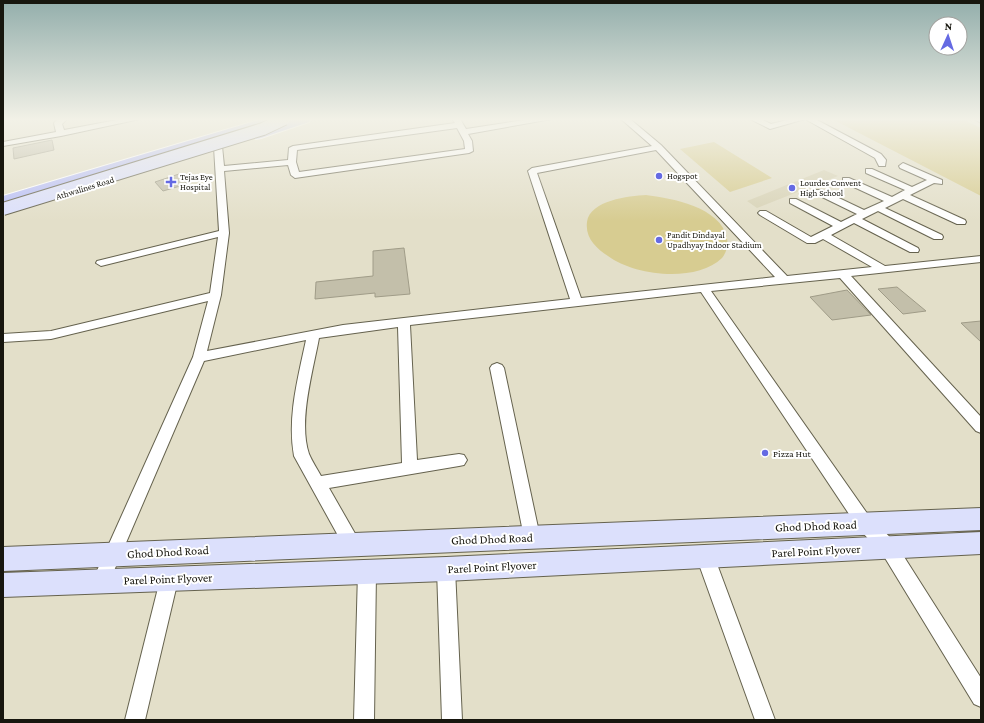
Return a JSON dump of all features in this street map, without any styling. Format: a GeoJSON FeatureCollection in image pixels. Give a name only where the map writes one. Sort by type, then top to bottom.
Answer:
{"type":"FeatureCollection","features":[{"type":"Feature","properties":{"kind":"main road","name":"Athwalines Road"},"geometry":{"type":"LineString","coordinates":[[3,201],[178,153]]}},
{"type":"Feature","properties":{"kind":"main road","name":"Athwalines Road"},"geometry":{"type":"LineString","coordinates":[[3,214],[184,153]]}},
{"type":"Feature","properties":{"kind":"main road"},"geometry":{"type":"LineString","coordinates":[[3,208],[185,153]]}},
{"type":"Feature","properties":{"kind":"main road","name":"Ghod Dhod Road"},"geometry":{"type":"LineString","coordinates":[[3,558],[981,519]]}},
{"type":"Feature","properties":{"kind":"main road","name":"Parel Point Flyover"},"geometry":{"type":"LineString","coordinates":[[3,585],[446,569],[981,543]]}},
{"type":"Feature","properties":{"kind":"street"},"geometry":{"type":"LineString","coordinates":[[101,581],[199,357],[215,295],[224,233],[220,169],[216,153]]}},
{"type":"Feature","properties":{"kind":"street"},"geometry":{"type":"LineString","coordinates":[[293,153],[292,162],[295,175],[456,153]]}},
{"type":"Feature","properties":{"kind":"street"},"geometry":{"type":"LineString","coordinates":[[577,302],[532,171],[624,153]]}},
{"type":"Feature","properties":{"kind":"street"},"geometry":{"type":"LineString","coordinates":[[664,153],[784,281]]}},
{"type":"Feature","properties":{"kind":"street"},"geometry":{"type":"LineString","coordinates":[[872,153],[882,160],[882,164]]}},
{"type":"Feature","properties":{"kind":"street"},"geometry":{"type":"LineString","coordinates":[[220,169],[292,162]]}},
{"type":"Feature","properties":{"kind":"street"},"geometry":{"type":"LineString","coordinates":[[763,213],[811,241],[914,190],[936,181],[903,166]]}},
{"type":"Feature","properties":{"kind":"street"},"geometry":{"type":"LineString","coordinates":[[869,171],[914,190]]}},
{"type":"Feature","properties":{"kind":"street"},"geometry":{"type":"LineString","coordinates":[[846,180],[893,201]]}},
{"type":"Feature","properties":{"kind":"street"},"geometry":{"type":"LineString","coordinates":[[819,192],[864,214]]}},
{"type":"Feature","properties":{"kind":"street"},"geometry":{"type":"LineString","coordinates":[[904,196],[961,222]]}},
{"type":"Feature","properties":{"kind":"street"},"geometry":{"type":"LineString","coordinates":[[793,201],[842,226]]}},
{"type":"Feature","properties":{"kind":"street"},"geometry":{"type":"LineString","coordinates":[[878,208],[938,237]]}},
{"type":"Feature","properties":{"kind":"street"},"geometry":{"type":"LineString","coordinates":[[855,220],[914,250]]}},
{"type":"Feature","properties":{"kind":"street"},"geometry":{"type":"LineString","coordinates":[[101,263],[224,233]]}},
{"type":"Feature","properties":{"kind":"street"},"geometry":{"type":"LineString","coordinates":[[824,235],[884,270]]}},
{"type":"Feature","properties":{"kind":"street"},"geometry":{"type":"LineString","coordinates":[[199,357],[361,327],[577,302],[981,259]]}},
{"type":"Feature","properties":{"kind":"street"},"geometry":{"type":"LineString","coordinates":[[843,274],[981,427]]}},
{"type":"Feature","properties":{"kind":"street"},"geometry":{"type":"LineString","coordinates":[[704,289],[865,524],[888,547],[981,696]]}},
{"type":"Feature","properties":{"kind":"street"},"geometry":{"type":"LineString","coordinates":[[3,338],[51,336],[215,295]]}},
{"type":"Feature","properties":{"kind":"street"},"geometry":{"type":"LineString","coordinates":[[404,323],[410,468]]}},
{"type":"Feature","properties":{"kind":"street"},"geometry":{"type":"LineString","coordinates":[[313,336],[298,435],[302,456],[352,544]]}},
{"type":"Feature","properties":{"kind":"street"},"geometry":{"type":"LineString","coordinates":[[497,368],[532,537]]}},
{"type":"Feature","properties":{"kind":"street"},"geometry":{"type":"LineString","coordinates":[[318,483],[459,460]]}},
{"type":"Feature","properties":{"kind":"street"},"geometry":{"type":"LineString","coordinates":[[704,556],[765,720]]}},
{"type":"Feature","properties":{"kind":"street"},"geometry":{"type":"LineString","coordinates":[[446,569],[452,720]]}},
{"type":"Feature","properties":{"kind":"street"},"geometry":{"type":"LineString","coordinates":[[364,720],[367,572]]}},
{"type":"Feature","properties":{"kind":"street"},"geometry":{"type":"LineString","coordinates":[[135,720],[169,580]]}},
{"type":"Feature","properties":{"kind":"shaded area"},"geometry":{"type":"Polygon","coordinates":[[[684,153],[731,153],[772,178],[730,192],[684,153]]]}},
{"type":"Feature","properties":{"kind":"shaded area"},"geometry":{"type":"Polygon","coordinates":[[[897,153],[981,153],[981,196],[897,153]]]}},
{"type":"Feature","properties":{"kind":"shaded area","name":"Lourdes Convent High School"},"geometry":{"type":"Polygon","coordinates":[[[824,170],[838,176],[757,208],[747,201],[824,170]]]}},
{"type":"Feature","properties":{"kind":"shaded area","name":"Pandit Dindayal Upadhyay Indoor Stadium"},"geometry":{"type":"Polygon","coordinates":[[[646,195],[694,206],[715,219],[723,227],[727,238],[727,248],[722,258],[711,266],[697,271],[682,274],[665,274],[649,272],[620,263],[599,250],[592,242],[587,228],[587,222],[595,209],[603,204],[621,198],[646,195]]]}},
{"type":"Feature","properties":{"kind":"building"},"geometry":{"type":"Polygon","coordinates":[[[13,153],[42,153],[14,159],[13,153]]]}},
{"type":"Feature","properties":{"kind":"building"},"geometry":{"type":"Polygon","coordinates":[[[179,174],[187,184],[163,191],[155,182],[179,174]]]}},
{"type":"Feature","properties":{"kind":"building"},"geometry":{"type":"Polygon","coordinates":[[[404,248],[410,294],[375,297],[375,293],[315,299],[316,282],[373,276],[373,251],[404,248]]]}},
{"type":"Feature","properties":{"kind":"building"},"geometry":{"type":"Polygon","coordinates":[[[897,287],[926,311],[903,314],[878,289],[897,287]]]}},
{"type":"Feature","properties":{"kind":"building"},"geometry":{"type":"Polygon","coordinates":[[[847,290],[871,315],[832,320],[810,297],[847,290]]]}},
{"type":"Feature","properties":{"kind":"building"},"geometry":{"type":"Polygon","coordinates":[[[981,321],[981,342],[961,323],[981,321]]]}},
{"type":"Feature","properties":{"kind":"place","name":"Hogspot"},"geometry":{"type":"Point","coordinates":[659,176]}},
{"type":"Feature","properties":{"kind":"place","name":"Tejas Eye Hospital"},"geometry":{"type":"Point","coordinates":[171,182]}},
{"type":"Feature","properties":{"kind":"place","name":"Lourdes Convent High School"},"geometry":{"type":"Point","coordinates":[792,188]}},
{"type":"Feature","properties":{"kind":"place","name":"Pandit Dindayal Upadhyay Indoor Stadium"},"geometry":{"type":"Point","coordinates":[659,240]}},
{"type":"Feature","properties":{"kind":"place","name":"Pizza Hut"},"geometry":{"type":"Point","coordinates":[765,453]}}]}
